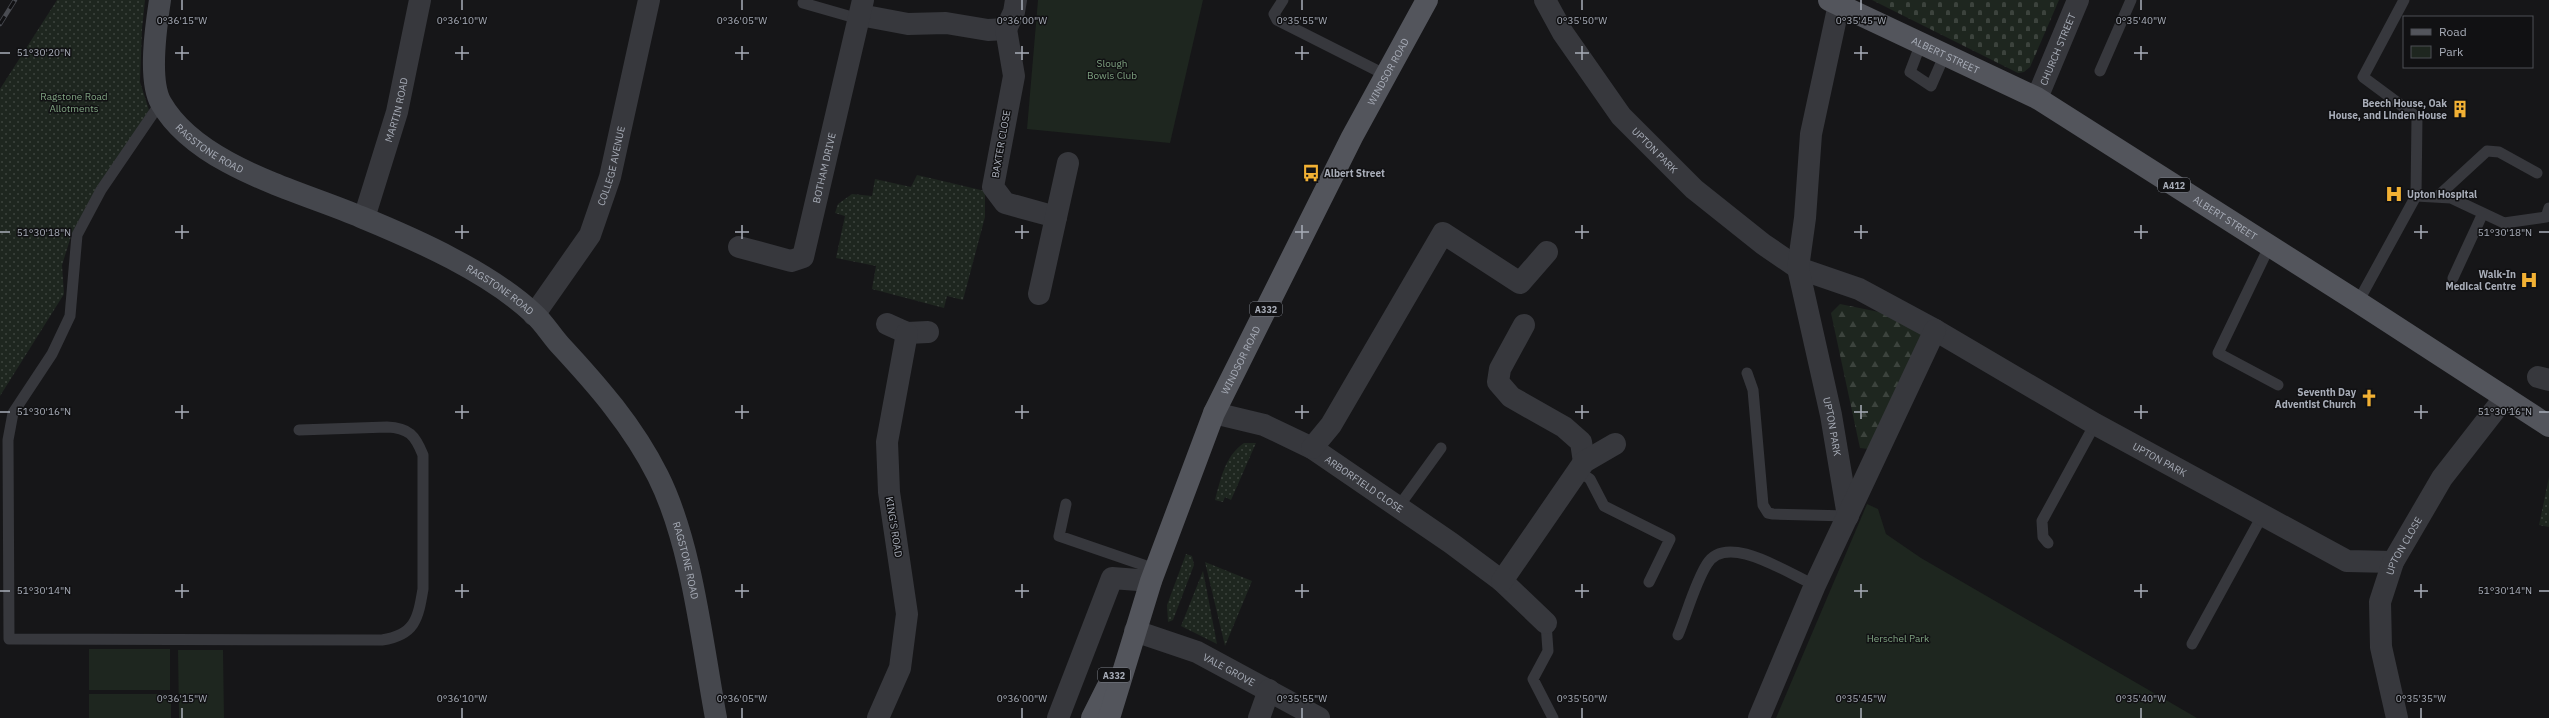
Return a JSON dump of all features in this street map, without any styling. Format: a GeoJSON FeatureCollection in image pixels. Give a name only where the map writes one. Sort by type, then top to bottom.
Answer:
{"type":"FeatureCollection","features":[{"type":"Feature","properties":{"kind":"main road","name":"RAGSTONE ROAD"},"geometry":{"type":"LineString","coordinates":[[160,0],[154,38],[156,90],[161,102],[183,133],[221,161],[364,218],[458,262],[534,314],[604,391],[628,425],[657,474],[672,512],[688,565],[716,718]]}},
{"type":"Feature","properties":{"kind":"main road","name":"WINDSOR ROAD"},"geometry":{"type":"LineString","coordinates":[[1109,718],[1153,575],[1214,413],[1352,137],[1427,0]]}},
{"type":"Feature","properties":{"kind":"main road","name":"ALBERT STREET"},"geometry":{"type":"LineString","coordinates":[[1834,2],[2037,98],[2270,245],[2504,398]]}},
{"type":"Feature","properties":{"kind":"main road","name":"A412"},"geometry":{"type":"LineString","coordinates":[[2504,398],[2549,426]]}},
{"type":"Feature","properties":{"kind":"main road","name":"A332"},"geometry":{"type":"LineString","coordinates":[[1092,718],[1135,631]]}},
{"type":"Feature","properties":{"kind":"street","name":"MARTIN ROAD"},"geometry":{"type":"LineString","coordinates":[[364,218],[397,112],[420,0]]}},
{"type":"Feature","properties":{"kind":"street","name":"COLLEGE AVENUE"},"geometry":{"type":"LineString","coordinates":[[534,314],[590,235],[610,177],[649,0]]}},
{"type":"Feature","properties":{"kind":"street"},"geometry":{"type":"LineString","coordinates":[[861,11],[908,24],[946,23],[988,30],[1006,29],[1014,12],[1016,0]]}},
{"type":"Feature","properties":{"kind":"street","name":"UPTON PARK"},"geometry":{"type":"LineString","coordinates":[[1545,0],[1563,33],[1621,116],[1694,189],[1763,244],[1798,268],[1859,289],[1935,330],[2095,424],[2347,561],[2393,562]]}},
{"type":"Feature","properties":{"kind":"street","name":"CHURCH STREET"},"geometry":{"type":"LineString","coordinates":[[2037,98],[2078,0]]}},
{"type":"Feature","properties":{"kind":"street"},"geometry":{"type":"LineString","coordinates":[[1798,268],[1805,218],[1811,134],[1834,2]]}},
{"type":"Feature","properties":{"kind":"street","name":"BOTHAM DRIVE"},"geometry":{"type":"LineString","coordinates":[[739,247],[791,261],[803,257],[861,11]]}},
{"type":"Feature","properties":{"kind":"street","name":"BAXTER CLOSE"},"geometry":{"type":"LineString","coordinates":[[1006,29],[1014,76],[993,187],[1005,203],[1056,217]]}},
{"type":"Feature","properties":{"kind":"street"},"geometry":{"type":"LineString","coordinates":[[1039,294],[1068,163]]}},
{"type":"Feature","properties":{"kind":"street"},"geometry":{"type":"LineString","coordinates":[[1312,448],[1330,425],[1443,234],[1520,282],[1547,252]]}},
{"type":"Feature","properties":{"kind":"street","name":"UPTON PARK"},"geometry":{"type":"LineString","coordinates":[[1798,268],[1831,415],[1848,516]]}},
{"type":"Feature","properties":{"kind":"street"},"geometry":{"type":"LineString","coordinates":[[1524,325],[1500,369],[1498,382],[1511,397],[1564,428],[1580,442],[1581,467]]}},
{"type":"Feature","properties":{"kind":"street","name":"KING'S ROAD"},"geometry":{"type":"LineString","coordinates":[[878,718],[900,668],[907,614],[889,492],[887,442],[907,330]]}},
{"type":"Feature","properties":{"kind":"street"},"geometry":{"type":"LineString","coordinates":[[1759,718],[1815,585],[1935,330]]}},
{"type":"Feature","properties":{"kind":"street","name":"UPTON CLOSE"},"geometry":{"type":"LineString","coordinates":[[2397,718],[2381,647],[2380,602],[2393,562],[2442,478],[2504,398]]}},
{"type":"Feature","properties":{"kind":"street","name":"ARBORFIELD CLOSE"},"geometry":{"type":"LineString","coordinates":[[1214,413],[1264,425],[1312,448],[1399,506],[1502,581],[1546,623]]}},
{"type":"Feature","properties":{"kind":"street"},"geometry":{"type":"LineString","coordinates":[[1502,581],[1581,467],[1615,444]]}},
{"type":"Feature","properties":{"kind":"street"},"geometry":{"type":"LineString","coordinates":[[1058,718],[1112,578],[1153,575]]}},
{"type":"Feature","properties":{"kind":"street","name":"VALE GROVE"},"geometry":{"type":"LineString","coordinates":[[1135,631],[1197,652],[1270,690],[1319,718]]}},
{"type":"Feature","properties":{"kind":"street"},"geometry":{"type":"LineString","coordinates":[[1259,718],[1270,690]]}},
{"type":"Feature","properties":{"kind":"lane"},"geometry":{"type":"LineString","coordinates":[[1283,0],[1274,14],[1277,20],[1386,75]]}},
{"type":"Feature","properties":{"kind":"lane"},"geometry":{"type":"LineString","coordinates":[[2100,71],[2131,0]]}},
{"type":"Feature","properties":{"kind":"lane"},"geometry":{"type":"LineString","coordinates":[[2358,302],[2416,196],[2418,117],[2363,77],[2404,0]]}},
{"type":"Feature","properties":{"kind":"lane"},"geometry":{"type":"LineString","coordinates":[[803,3],[861,11]]}},
{"type":"Feature","properties":{"kind":"lane"},"geometry":{"type":"LineString","coordinates":[[1921,43],[1910,72],[1931,86],[1945,54]]}},
{"type":"Feature","properties":{"kind":"lane"},"geometry":{"type":"LineString","coordinates":[[161,102],[101,190],[77,235],[70,316],[52,354],[14,413],[8,440],[9,639],[382,640],[399,637],[412,626],[420,610],[423,589],[423,455],[416,438],[400,428],[387,426],[299,430]]}},
{"type":"Feature","properties":{"kind":"lane"},"geometry":{"type":"LineString","coordinates":[[2437,197],[2487,151],[2499,152],[2537,173]]}},
{"type":"Feature","properties":{"kind":"lane"},"geometry":{"type":"LineString","coordinates":[[2416,196],[2451,198],[2504,224],[2546,217],[2549,208]]}},
{"type":"Feature","properties":{"kind":"lane"},"geometry":{"type":"LineString","coordinates":[[2453,278],[2483,214]]}},
{"type":"Feature","properties":{"kind":"lane"},"geometry":{"type":"LineString","coordinates":[[2270,245],[2218,353],[2278,385]]}},
{"type":"Feature","properties":{"kind":"lane"},"geometry":{"type":"LineString","coordinates":[[1747,373],[1753,390],[1763,505],[1768,513],[1848,516]]}},
{"type":"Feature","properties":{"kind":"lane"},"geometry":{"type":"LineString","coordinates":[[2048,543],[2043,537],[2042,521],[2095,424]]}},
{"type":"Feature","properties":{"kind":"lane"},"geometry":{"type":"LineString","coordinates":[[1399,506],[1441,448]]}},
{"type":"Feature","properties":{"kind":"lane"},"geometry":{"type":"LineString","coordinates":[[1581,467],[1604,506],[1670,539],[1649,582]]}},
{"type":"Feature","properties":{"kind":"lane"},"geometry":{"type":"LineString","coordinates":[[1066,504],[1058,536],[1153,575]]}},
{"type":"Feature","properties":{"kind":"lane"},"geometry":{"type":"LineString","coordinates":[[2192,644],[2262,516]]}},
{"type":"Feature","properties":{"kind":"lane"},"geometry":{"type":"LineString","coordinates":[[1678,635],[1707,563],[1717,554],[1730,552],[1748,553],[1815,585]]}},
{"type":"Feature","properties":{"kind":"lane"},"geometry":{"type":"LineString","coordinates":[[1546,623],[1548,651],[1533,679],[1552,718]]}},
{"type":"Feature","properties":{"kind":"green space","name":"Ragstone Road Allotments"},"geometry":{"type":"Polygon","coordinates":[[[57,0],[145,0],[142,29],[140,82],[149,110],[72,233],[62,265],[64,294],[0,396],[0,89],[57,0]]]}},
{"type":"Feature","properties":{"kind":"green space","name":"Slough Bowls Club"},"geometry":{"type":"Polygon","coordinates":[[[1038,0],[1203,0],[1170,143],[1027,129],[1038,0]]]}},
{"type":"Feature","properties":{"kind":"green space"},"geometry":{"type":"Polygon","coordinates":[[[1872,0],[2059,0],[2030,67],[2024,72],[2018,73],[1872,0]]]}},
{"type":"Feature","properties":{"kind":"green space"},"geometry":{"type":"Polygon","coordinates":[[[917,175],[985,191],[985,217],[963,300],[947,296],[944,308],[872,289],[876,266],[836,258],[845,216],[835,213],[838,204],[852,194],[872,196],[875,179],[911,187],[917,175]]]}},
{"type":"Feature","properties":{"kind":"green space"},"geometry":{"type":"Polygon","coordinates":[[[1840,304],[1923,321],[1923,335],[1868,449],[1860,448],[1831,313],[1840,304]]]}},
{"type":"Feature","properties":{"kind":"green space"},"geometry":{"type":"Polygon","coordinates":[[[1244,443],[1256,443],[1231,500],[1225,497],[1223,502],[1215,500],[1228,461],[1232,454],[1244,443]]]}},
{"type":"Feature","properties":{"kind":"green space"},"geometry":{"type":"Polygon","coordinates":[[[2549,477],[2549,527],[2539,525],[2549,477]]]}},
{"type":"Feature","properties":{"kind":"green space","name":"Herschel Park"},"geometry":{"type":"Polygon","coordinates":[[[1867,504],[1878,509],[1886,534],[1921,558],[2197,718],[1776,718],[1867,504]]]}},
{"type":"Feature","properties":{"kind":"green space"},"geometry":{"type":"Polygon","coordinates":[[[1186,554],[1192,556],[1194,565],[1173,620],[1168,622],[1167,605],[1186,554]]]}},
{"type":"Feature","properties":{"kind":"green space"},"geometry":{"type":"Polygon","coordinates":[[[1205,562],[1252,581],[1225,646],[1205,562]]]}},
{"type":"Feature","properties":{"kind":"green space"},"geometry":{"type":"Polygon","coordinates":[[[1203,571],[1217,644],[1181,626],[1203,571]]]}},
{"type":"Feature","properties":{"kind":"green space"},"geometry":{"type":"Polygon","coordinates":[[[89,649],[170,649],[170,690],[89,690],[89,649]]]}},
{"type":"Feature","properties":{"kind":"green space"},"geometry":{"type":"Polygon","coordinates":[[[178,650],[223,650],[224,718],[179,718],[178,650]]]}},
{"type":"Feature","properties":{"kind":"green space"},"geometry":{"type":"Polygon","coordinates":[[[89,694],[171,694],[171,718],[89,718],[89,694]]]}},
{"type":"Feature","properties":{"kind":"railway"},"geometry":{"type":"LineString","coordinates":[[0,24],[15,0]]}},
{"type":"Feature","properties":{"kind":"place","name":"Beech House, Oak House, and Linden House"},"geometry":{"type":"Point","coordinates":[2460,109]}},
{"type":"Feature","properties":{"kind":"place","name":"Albert Street"},"geometry":{"type":"Point","coordinates":[1311,173]}},
{"type":"Feature","properties":{"kind":"place","name":"Upton Hospital"},"geometry":{"type":"Point","coordinates":[2394,194]}},
{"type":"Feature","properties":{"kind":"place","name":"Walk-In Medical Centre"},"geometry":{"type":"Point","coordinates":[2529,280]}},
{"type":"Feature","properties":{"kind":"place","name":"Seventh Day Adventist Church"},"geometry":{"type":"Point","coordinates":[2369,398]}}]}
